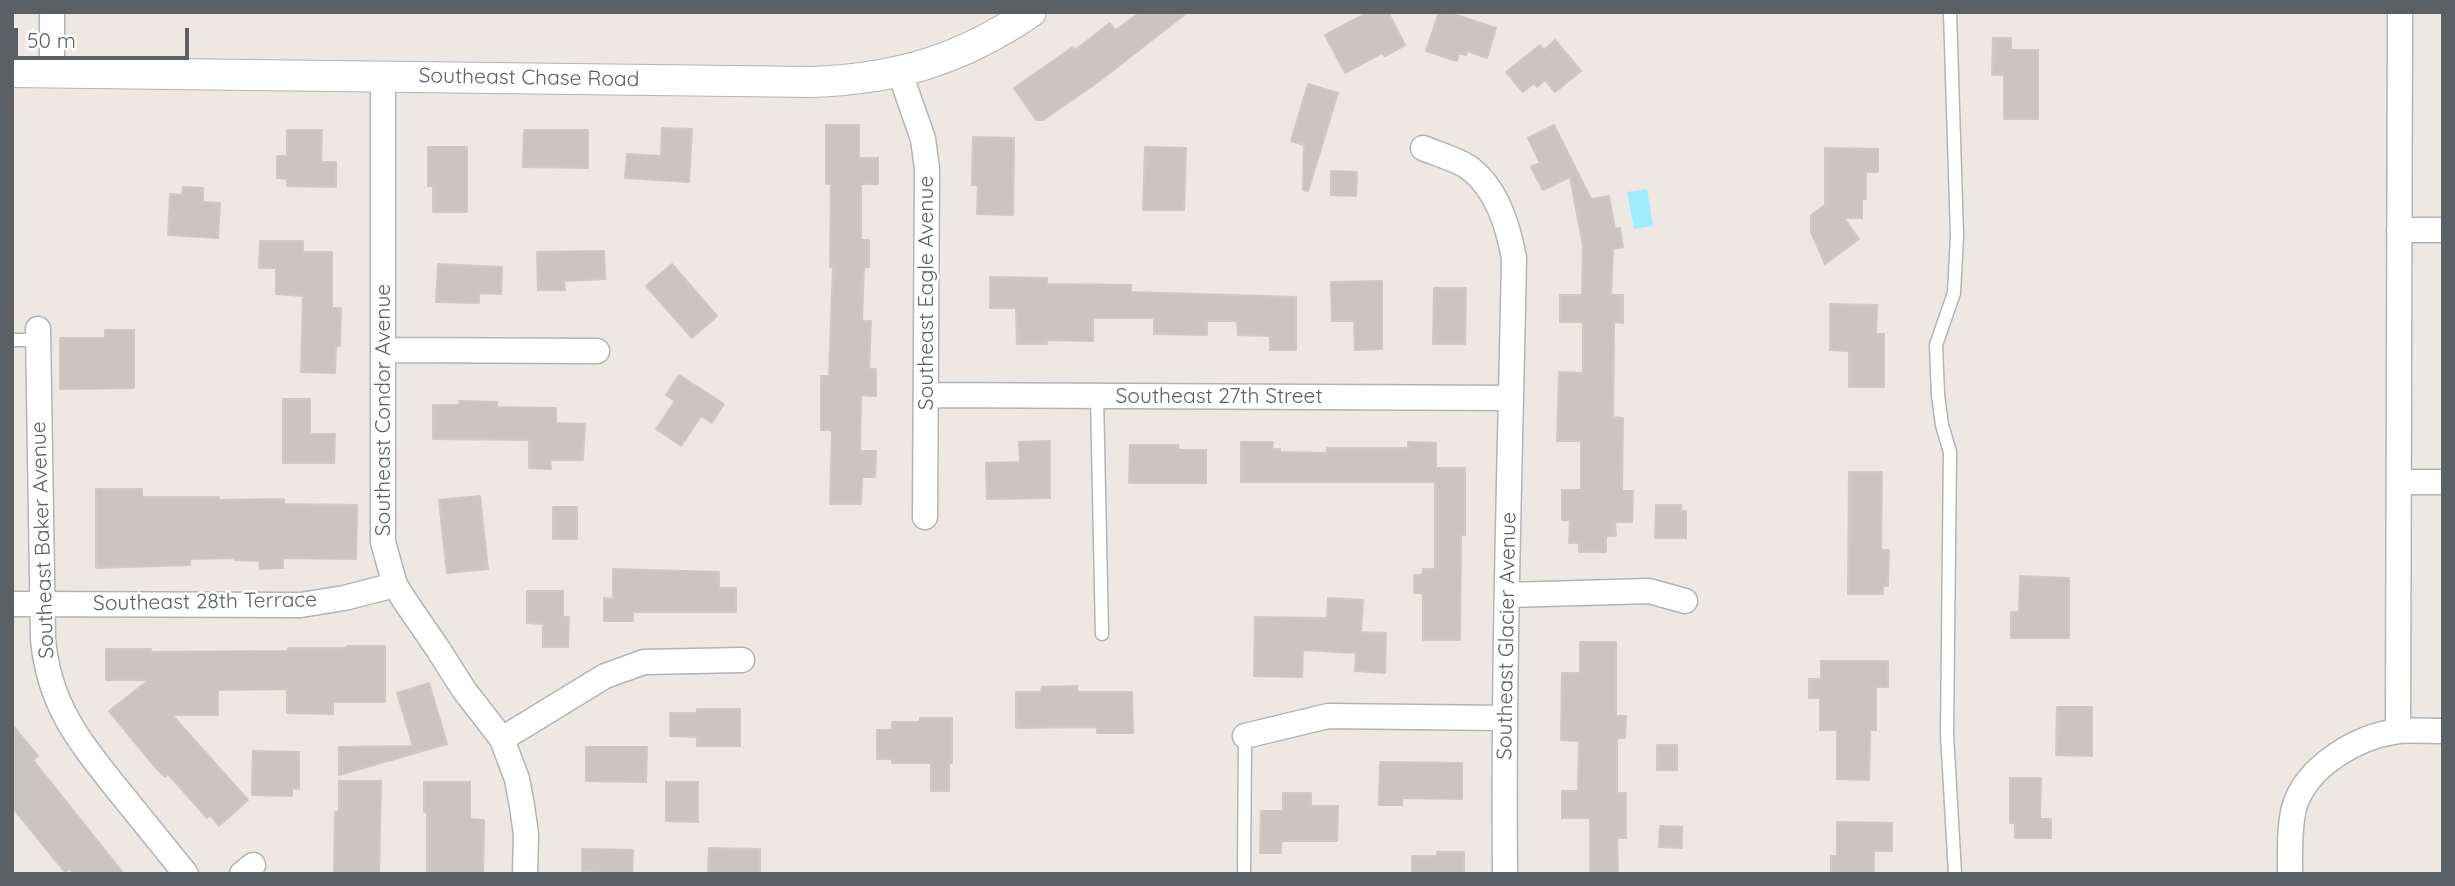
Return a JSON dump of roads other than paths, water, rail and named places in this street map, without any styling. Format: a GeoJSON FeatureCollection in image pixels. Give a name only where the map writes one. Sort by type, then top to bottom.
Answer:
{"type":"FeatureCollection","features":[{"type":"Feature","properties":{"kind":"street"},"geometry":{"type":"LineString","coordinates":[[52,12],[52,73]]}},
{"type":"Feature","properties":{"kind":"street","name":"Southeast Chase Road"},"geometry":{"type":"LineString","coordinates":[[12,72],[812,82],[856,80],[900,73],[940,60],[979,43],[1031,12]]}},
{"type":"Feature","properties":{"kind":"street"},"geometry":{"type":"LineString","coordinates":[[2398,731],[2400,12]]}},
{"type":"Feature","properties":{"kind":"street","name":"Southeast Eagle Avenue"},"geometry":{"type":"LineString","coordinates":[[900,73],[923,139],[927,169],[925,517]]}},
{"type":"Feature","properties":{"kind":"street","name":"Southeast Condor Avenue"},"geometry":{"type":"LineString","coordinates":[[383,76],[383,542],[395,585],[464,690],[502,739],[517,779],[522,806],[526,834],[525,874]]}},
{"type":"Feature","properties":{"kind":"street","name":"Southeast Glacier Avenue"},"geometry":{"type":"LineString","coordinates":[[1423,148],[1468,167],[1486,186],[1500,208],[1509,232],[1514,258],[1503,718],[1505,874]]}},
{"type":"Feature","properties":{"kind":"street"},"geometry":{"type":"LineString","coordinates":[[2399,230],[2443,230]]}},
{"type":"Feature","properties":{"kind":"street","name":"Southeast Baker Avenue"},"geometry":{"type":"LineString","coordinates":[[38,335],[43,639],[47,671],[64,716],[80,743],[186,874]]}},
{"type":"Feature","properties":{"kind":"street"},"geometry":{"type":"LineString","coordinates":[[383,351],[597,351]]}},
{"type":"Feature","properties":{"kind":"street","name":"Southeast 27th Street"},"geometry":{"type":"LineString","coordinates":[[926,396],[1511,398]]}},
{"type":"Feature","properties":{"kind":"street"},"geometry":{"type":"LineString","coordinates":[[2399,482],[2443,482]]}},
{"type":"Feature","properties":{"kind":"street","name":"Southeast 28th Terrace"},"geometry":{"type":"LineString","coordinates":[[12,604],[301,605],[344,598],[395,585]]}},
{"type":"Feature","properties":{"kind":"street"},"geometry":{"type":"LineString","coordinates":[[1508,595],[1649,592],[1685,601]]}},
{"type":"Feature","properties":{"kind":"street"},"geometry":{"type":"LineString","coordinates":[[502,739],[606,676],[644,663],[742,660]]}},
{"type":"Feature","properties":{"kind":"street"},"geometry":{"type":"LineString","coordinates":[[1245,736],[1328,716],[1503,718]]}},
{"type":"Feature","properties":{"kind":"street"},"geometry":{"type":"LineString","coordinates":[[2290,874],[2290,831],[2294,806],[2304,787],[2318,770],[2354,744],[2398,731],[2443,731]]}},
{"type":"Feature","properties":{"kind":"lane"},"geometry":{"type":"LineString","coordinates":[[1950,12],[1956,259],[1954,293],[1936,345],[1938,395],[1942,425],[1950,452],[1947,734],[1955,874]]}},
{"type":"Feature","properties":{"kind":"lane"},"geometry":{"type":"LineString","coordinates":[[12,340],[38,335]]}},
{"type":"Feature","properties":{"kind":"lane"},"geometry":{"type":"LineString","coordinates":[[1097,396],[1102,634]]}},
{"type":"Feature","properties":{"kind":"lane"},"geometry":{"type":"LineString","coordinates":[[1244,874],[1245,736]]}},
{"type":"Feature","properties":{"kind":"water"},"geometry":{"type":"Polygon","coordinates":[[[1647,189],[1653,226],[1634,229],[1627,192],[1647,189]]]}}]}
